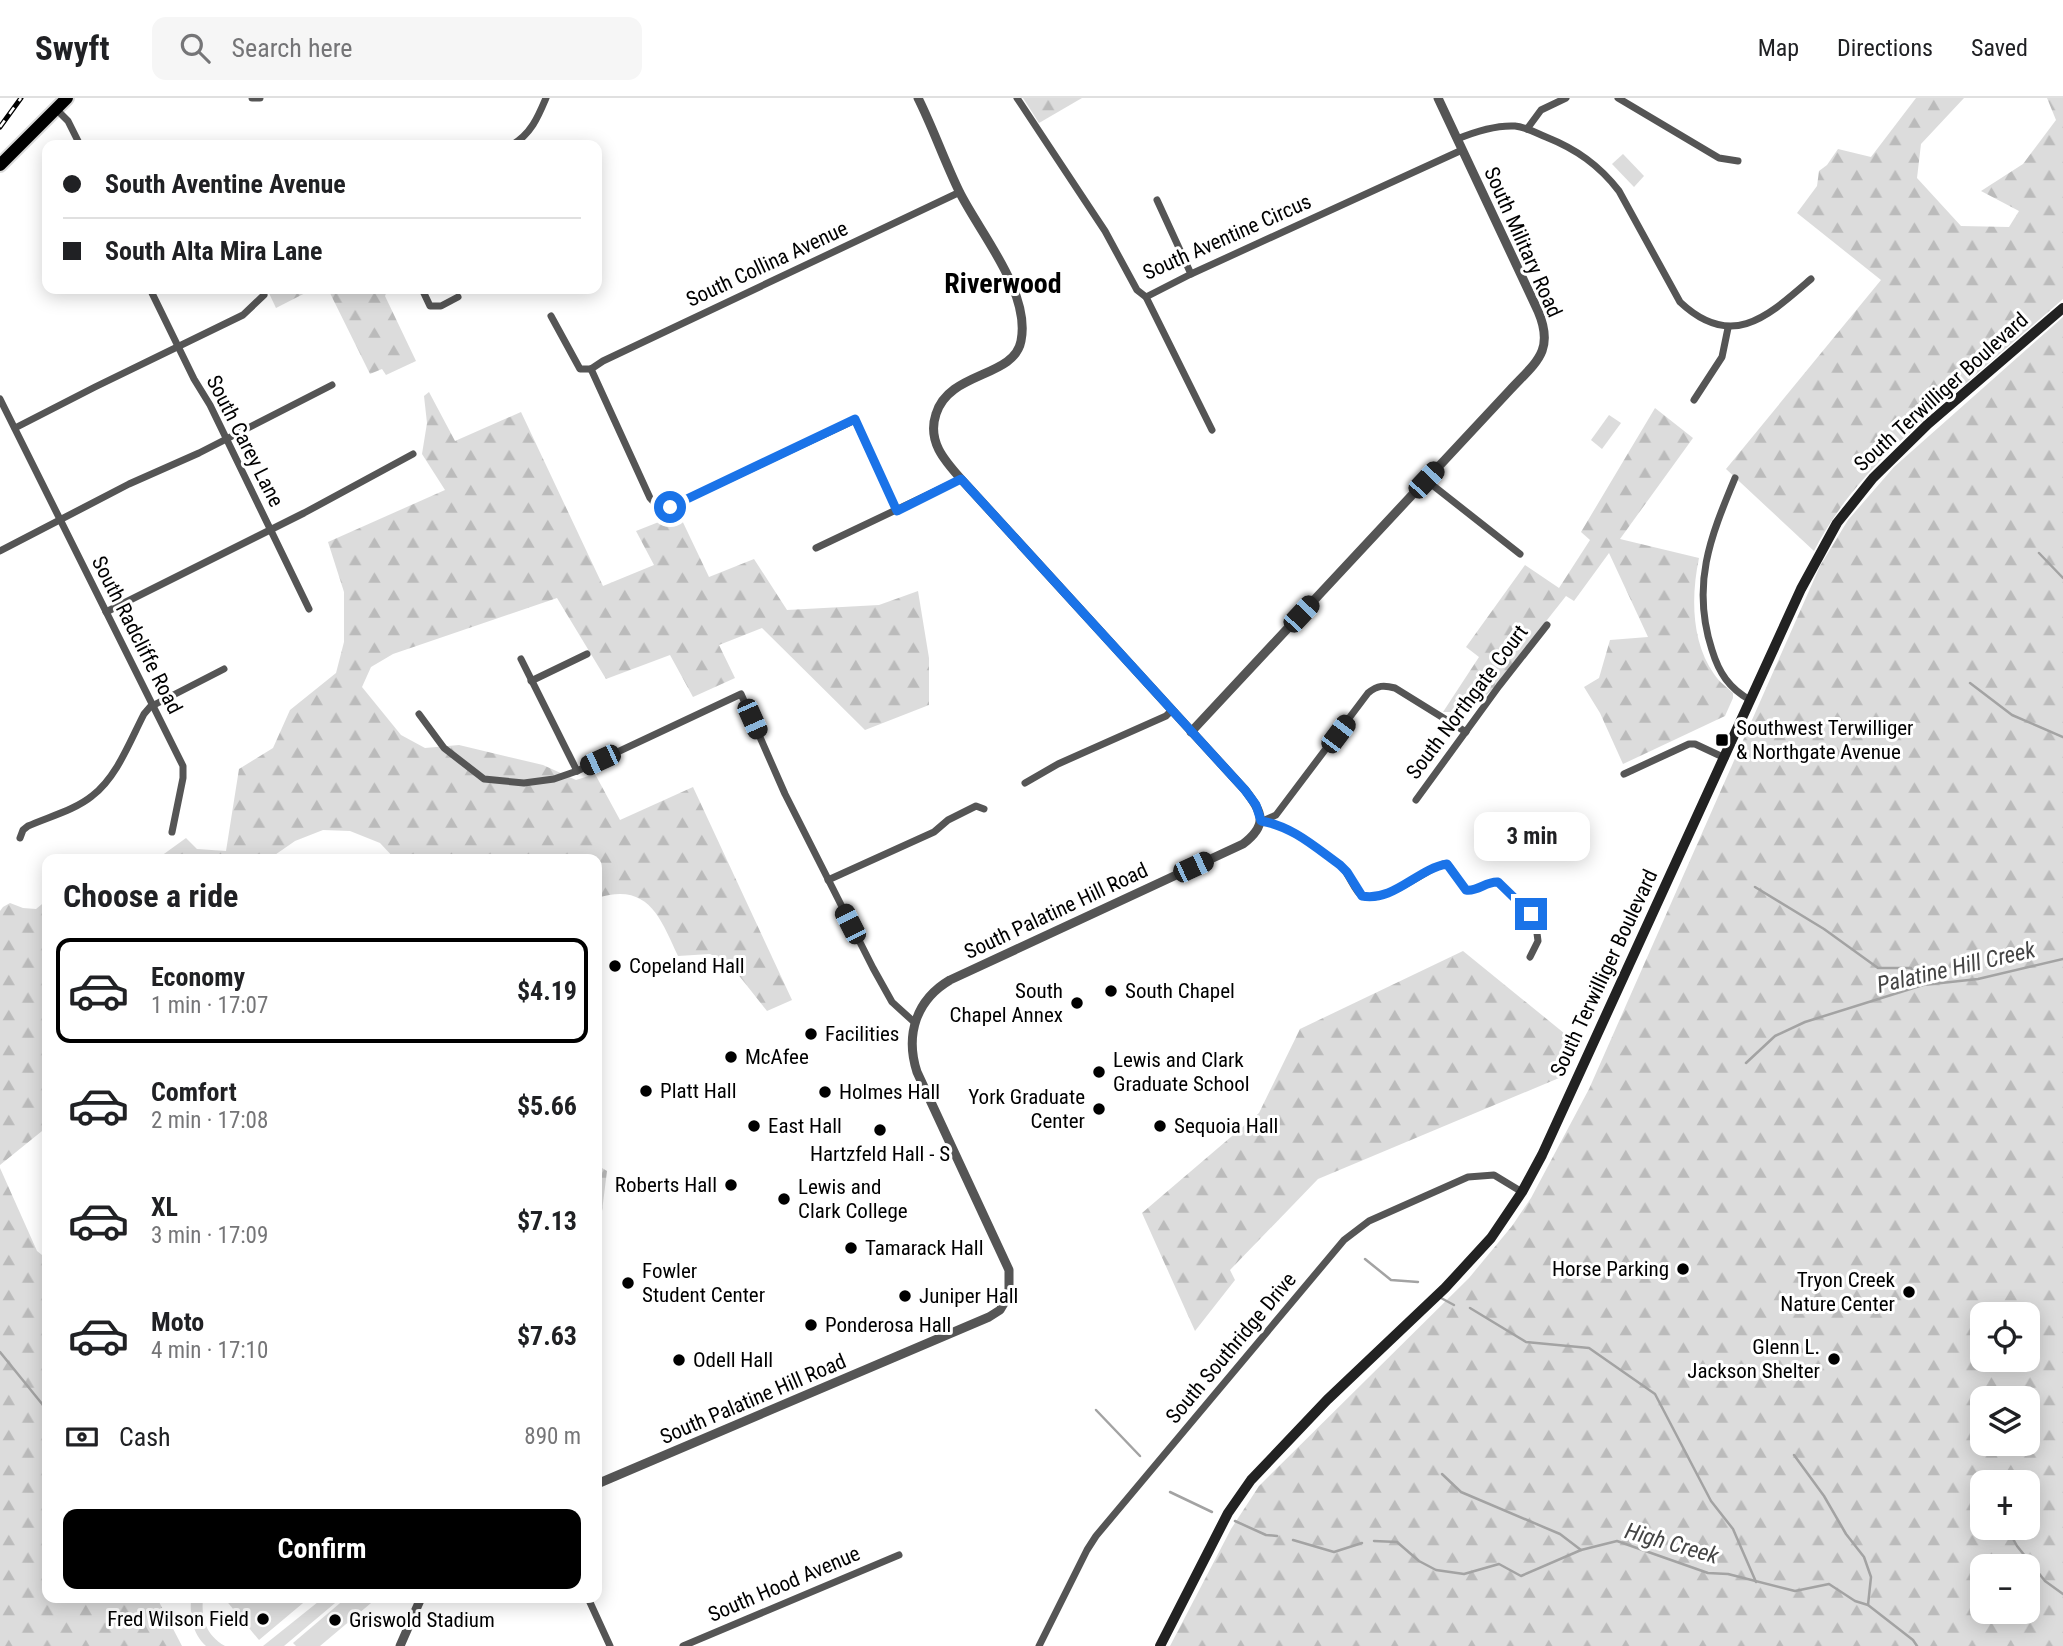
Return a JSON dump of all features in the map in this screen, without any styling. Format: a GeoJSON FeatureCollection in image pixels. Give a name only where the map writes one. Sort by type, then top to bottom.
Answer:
{"type":"FeatureCollection","features":[{"type":"Feature","properties":{"kind":"main road"},"geometry":{"type":"LineString","coordinates":[[0,164],[67,98]]}},
{"type":"Feature","properties":{"kind":"main road","name":"South Terwilliger Boulevard"},"geometry":{"type":"LineString","coordinates":[[1160,1646],[1228,1513],[1251,1480],[1327,1400],[1471,1261],[1497,1230],[1522,1192],[1542,1155],[1808,574],[1831,533],[1873,478],[1928,425],[2063,308]]}},
{"type":"Feature","properties":{"kind":"street"},"geometry":{"type":"LineString","coordinates":[[252,98],[260,98]]}},
{"type":"Feature","properties":{"kind":"street"},"geometry":{"type":"LineString","coordinates":[[521,140],[530,130],[546,98]]}},
{"type":"Feature","properties":{"kind":"street"},"geometry":{"type":"LineString","coordinates":[[918,98],[960,192],[1007,276],[1019,308],[1022,333],[1020,347],[1013,357],[954,388],[945,397],[937,409],[934,422],[935,443],[946,462],[961,479],[1252,799],[1261,821]]}},
{"type":"Feature","properties":{"kind":"street","name":"South Aventine Circus"},"geometry":{"type":"LineString","coordinates":[[1017,98],[1119,253],[1137,290],[1146,297],[1462,150]]}},
{"type":"Feature","properties":{"kind":"street","name":"South Military Road"},"geometry":{"type":"LineString","coordinates":[[1191,732],[1537,360],[1546,339],[1538,311],[1438,98]]}},
{"type":"Feature","properties":{"kind":"street"},"geometry":{"type":"LineString","coordinates":[[1527,129],[1541,110],[1566,98]]}},
{"type":"Feature","properties":{"kind":"street"},"geometry":{"type":"LineString","coordinates":[[1618,98],[1719,158],[1738,161]]}},
{"type":"Feature","properties":{"kind":"street"},"geometry":{"type":"LineString","coordinates":[[56,108],[68,121],[78,140]]}},
{"type":"Feature","properties":{"kind":"street"},"geometry":{"type":"LineString","coordinates":[[1457,139],[1502,127],[1527,129],[1569,146],[1608,176],[1619,191],[1680,302],[1691,312],[1728,328],[1756,320],[1769,313],[1811,279]]}},
{"type":"Feature","properties":{"kind":"street","name":"South Collina Avenue"},"geometry":{"type":"LineString","coordinates":[[591,369],[960,192]]}},
{"type":"Feature","properties":{"kind":"street"},"geometry":{"type":"LineString","coordinates":[[1157,200],[1191,274]]}},
{"type":"Feature","properties":{"kind":"street","name":"South Carey Lane"},"geometry":{"type":"LineString","coordinates":[[152,294],[309,609]]}},
{"type":"Feature","properties":{"kind":"street"},"geometry":{"type":"LineString","coordinates":[[424,294],[430,306],[435,307],[458,297]]}},
{"type":"Feature","properties":{"kind":"street"},"geometry":{"type":"LineString","coordinates":[[15,428],[243,315],[264,295]]}},
{"type":"Feature","properties":{"kind":"street"},"geometry":{"type":"LineString","coordinates":[[1146,297],[1212,430]]}},
{"type":"Feature","properties":{"kind":"street"},"geometry":{"type":"LineString","coordinates":[[551,316],[580,369],[591,369],[650,498],[659,508],[670,507],[855,419],[897,511]]}},
{"type":"Feature","properties":{"kind":"street"},"geometry":{"type":"LineString","coordinates":[[1694,400],[1722,357],[1728,328]]}},
{"type":"Feature","properties":{"kind":"street"},"geometry":{"type":"LineString","coordinates":[[0,551],[129,484],[332,385]]}},
{"type":"Feature","properties":{"kind":"street","name":"South Radcliffe Road"},"geometry":{"type":"LineString","coordinates":[[0,399],[183,766],[172,832]]}},
{"type":"Feature","properties":{"kind":"street"},"geometry":{"type":"LineString","coordinates":[[106,612],[270,530],[413,454]]}},
{"type":"Feature","properties":{"kind":"street"},"geometry":{"type":"LineString","coordinates":[[1735,478],[1709,550],[1703,581],[1704,625],[1721,674],[1733,689],[1750,700]]}},
{"type":"Feature","properties":{"kind":"street"},"geometry":{"type":"LineString","coordinates":[[816,548],[961,479]]}},
{"type":"Feature","properties":{"kind":"street"},"geometry":{"type":"LineString","coordinates":[[1426,480],[1520,554]]}},
{"type":"Feature","properties":{"kind":"street","name":"South Northgate Court"},"geometry":{"type":"LineString","coordinates":[[1416,800],[1547,625]]}},
{"type":"Feature","properties":{"kind":"street"},"geometry":{"type":"LineString","coordinates":[[531,681],[587,654]]}},
{"type":"Feature","properties":{"kind":"street"},"geometry":{"type":"LineString","coordinates":[[521,659],[577,771]]}},
{"type":"Feature","properties":{"kind":"street"},"geometry":{"type":"LineString","coordinates":[[20,838],[28,826],[96,793],[114,770],[144,714],[153,706],[224,669]]}},
{"type":"Feature","properties":{"kind":"street"},"geometry":{"type":"LineString","coordinates":[[1261,821],[1276,815],[1368,693],[1379,686],[1395,688],[1466,732]]}},
{"type":"Feature","properties":{"kind":"street"},"geometry":{"type":"LineString","coordinates":[[419,714],[444,748],[484,779],[524,783],[554,779],[577,771],[741,694],[785,794],[888,997],[914,1022]]}},
{"type":"Feature","properties":{"kind":"street"},"geometry":{"type":"LineString","coordinates":[[1025,783],[1058,764],[1166,716],[1171,711]]}},
{"type":"Feature","properties":{"kind":"street"},"geometry":{"type":"LineString","coordinates":[[1624,774],[1691,743],[1724,758]]}},
{"type":"Feature","properties":{"kind":"street"},"geometry":{"type":"LineString","coordinates":[[828,880],[934,832],[948,820],[976,806],[984,809]]}},
{"type":"Feature","properties":{"kind":"street"},"geometry":{"type":"LineString","coordinates":[[1261,821],[1289,829],[1331,859],[1347,872],[1359,894],[1364,897],[1378,896],[1398,888],[1443,864],[1450,867],[1466,890],[1472,891],[1490,882],[1498,882],[1537,922],[1538,941],[1530,957]]}},
{"type":"Feature","properties":{"kind":"street","name":"South Palatine Hill Road"},"geometry":{"type":"LineString","coordinates":[[602,1482],[926,1345],[989,1317],[1005,1303],[1010,1289],[1009,1270],[917,1072],[911,1041],[914,1022],[925,1002],[944,983],[1243,844],[1256,832],[1261,821]]}},
{"type":"Feature","properties":{"kind":"street","name":"South Southridge Drive"},"geometry":{"type":"LineString","coordinates":[[1039,1646],[1096,1536],[1344,1240],[1368,1221],[1468,1177],[1494,1175],[1522,1192]]}},
{"type":"Feature","properties":{"kind":"street","name":"South Hood Avenue"},"geometry":{"type":"LineString","coordinates":[[684,1646],[899,1555]]}},
{"type":"Feature","properties":{"kind":"street"},"geometry":{"type":"LineString","coordinates":[[400,1646],[419,1603]]}},
{"type":"Feature","properties":{"kind":"street"},"geometry":{"type":"LineString","coordinates":[[590,1603],[610,1646]]}},
{"type":"Feature","properties":{"kind":"green space"},"geometry":{"type":"Polygon","coordinates":[[[1023,98],[1082,98],[1039,123],[1023,98]]]}},
{"type":"Feature","properties":{"kind":"green space"},"geometry":{"type":"Polygon","coordinates":[[[1916,98],[1964,98],[1921,144],[1917,178],[1961,226],[2009,227],[2019,211],[1981,191],[2023,164],[2056,120],[2047,98],[2063,98],[2063,299],[1877,464],[1843,504],[1814,551],[1726,469],[1881,280],[1797,213],[1817,186],[1819,171],[1827,165],[1838,149],[1871,157],[1916,98]]]}},
{"type":"Feature","properties":{"kind":"green space"},"geometry":{"type":"Polygon","coordinates":[[[1623,154],[1644,176],[1634,187],[1612,164],[1623,154]]]}},
{"type":"Feature","properties":{"kind":"green space"},"geometry":{"type":"Polygon","coordinates":[[[269,294],[303,294],[276,308],[269,294]]]}},
{"type":"Feature","properties":{"kind":"green space"},"geometry":{"type":"Polygon","coordinates":[[[330,294],[386,294],[416,361],[386,375],[382,369],[370,374],[330,294]]]}},
{"type":"Feature","properties":{"kind":"green space"},"geometry":{"type":"Polygon","coordinates":[[[2063,317],[2063,1646],[1170,1646],[1231,1529],[1259,1486],[1469,1278],[1512,1226],[1531,1198],[1589,1089],[1820,566],[1848,520],[1894,467],[2063,317]]]}},
{"type":"Feature","properties":{"kind":"green space"},"geometry":{"type":"Polygon","coordinates":[[[429,392],[455,441],[521,412],[603,586],[654,565],[636,531],[679,514],[709,577],[754,559],[787,610],[879,605],[918,591],[929,658],[929,705],[865,730],[762,628],[719,645],[735,678],[693,697],[670,655],[606,679],[557,598],[393,654],[371,667],[362,687],[401,735],[425,748],[459,745],[543,765],[576,780],[595,774],[620,820],[693,787],[792,1000],[767,1011],[729,963],[710,954],[678,956],[665,928],[650,906],[629,895],[602,897],[602,854],[390,854],[380,843],[350,831],[323,830],[295,841],[276,854],[164,854],[186,838],[197,849],[226,851],[239,769],[273,748],[290,710],[336,673],[344,642],[344,592],[328,542],[445,490],[422,454],[427,423],[424,396],[429,392]]]}},
{"type":"Feature","properties":{"kind":"green space"},"geometry":{"type":"Polygon","coordinates":[[[1655,408],[1693,438],[1620,539],[1699,558],[1694,603],[1697,633],[1706,661],[1714,674],[1733,693],[1725,716],[1623,764],[1600,713],[1584,687],[1599,678],[1610,640],[1648,637],[1609,553],[1574,601],[1566,596],[1492,690],[1470,707],[1443,712],[1479,657],[1466,647],[1525,565],[1559,588],[1590,540],[1581,532],[1655,408]]]}},
{"type":"Feature","properties":{"kind":"green space"},"geometry":{"type":"Polygon","coordinates":[[[1609,415],[1621,423],[1602,449],[1591,440],[1609,415]]]}},
{"type":"Feature","properties":{"kind":"green space"},"geometry":{"type":"Polygon","coordinates":[[[10,903],[36,909],[42,904],[42,1131],[0,1165],[0,911],[10,903]]]}},
{"type":"Feature","properties":{"kind":"green space"},"geometry":{"type":"Polygon","coordinates":[[[1463,951],[1575,1042],[1559,1078],[1318,1179],[1230,1270],[1235,1280],[1195,1331],[1142,1213],[1259,1113],[1300,1029],[1463,951]]]}},
{"type":"Feature","properties":{"kind":"green space"},"geometry":{"type":"Polygon","coordinates":[[[0,1168],[37,1251],[42,1255],[42,1603],[160,1603],[182,1646],[0,1646],[0,1168]]]}},
{"type":"Feature","properties":{"kind":"green space"},"geometry":{"type":"Polygon","coordinates":[[[602,1168],[607,1171],[602,1211],[602,1168]]]}},
{"type":"Feature","properties":{"kind":"green space"},"geometry":{"type":"Polygon","coordinates":[[[191,1603],[203,1603],[209,1632],[225,1646],[206,1646],[201,1641],[193,1624],[191,1603]]]}},
{"type":"Feature","properties":{"kind":"green space","name":"Fred Wilson Field"},"geometry":{"type":"Polygon","coordinates":[[[228,1603],[303,1603],[259,1640],[228,1603]]]}},
{"type":"Feature","properties":{"kind":"green space"},"geometry":{"type":"Polygon","coordinates":[[[317,1603],[335,1603],[284,1646],[263,1646],[317,1603]]]}},
{"type":"Feature","properties":{"kind":"green space","name":"Griswold Stadium"},"geometry":{"type":"Polygon","coordinates":[[[340,1603],[371,1603],[320,1646],[296,1646],[293,1643],[340,1603]]]}},
{"type":"Feature","properties":{"kind":"waterway"},"geometry":{"type":"LineString","coordinates":[[2039,553],[2063,578]]}},
{"type":"Feature","properties":{"kind":"waterway"},"geometry":{"type":"LineString","coordinates":[[1970,683],[2012,715],[2063,737]]}},
{"type":"Feature","properties":{"kind":"waterway"},"geometry":{"type":"LineString","coordinates":[[1755,887],[1824,929],[1878,968],[1911,968],[1922,984]]}},
{"type":"Feature","properties":{"kind":"waterway","name":"Palatine Hill Creek"},"geometry":{"type":"LineString","coordinates":[[1746,1063],[1775,1036],[1805,1022],[1923,985],[1978,979],[2063,959]]}},
{"type":"Feature","properties":{"kind":"waterway"},"geometry":{"type":"LineString","coordinates":[[1365,1259],[1391,1280],[1418,1282]]}},
{"type":"Feature","properties":{"kind":"waterway"},"geometry":{"type":"LineString","coordinates":[[1441,1298],[1454,1305]]}},
{"type":"Feature","properties":{"kind":"waterway"},"geometry":{"type":"LineString","coordinates":[[1470,1308],[1526,1342],[1589,1348],[1655,1394],[1711,1501],[1733,1529],[1756,1582]]}},
{"type":"Feature","properties":{"kind":"waterway"},"geometry":{"type":"LineString","coordinates":[[0,1352],[42,1404]]}},
{"type":"Feature","properties":{"kind":"waterway"},"geometry":{"type":"LineString","coordinates":[[1096,1410],[1140,1456]]}},
{"type":"Feature","properties":{"kind":"waterway"},"geometry":{"type":"LineString","coordinates":[[1794,1455],[1864,1557],[1871,1577],[1868,1605]]}},
{"type":"Feature","properties":{"kind":"waterway"},"geometry":{"type":"LineString","coordinates":[[1442,1474],[1461,1492],[1560,1534],[1581,1550]]}},
{"type":"Feature","properties":{"kind":"waterway"},"geometry":{"type":"LineString","coordinates":[[1170,1492],[1212,1512]]}},
{"type":"Feature","properties":{"kind":"waterway"},"geometry":{"type":"LineString","coordinates":[[1235,1521],[1266,1535],[1277,1536]]}},
{"type":"Feature","properties":{"kind":"waterway"},"geometry":{"type":"LineString","coordinates":[[1293,1540],[1334,1552],[1362,1543]]}},
{"type":"Feature","properties":{"kind":"waterway"},"geometry":{"type":"LineString","coordinates":[[2014,1540],[2045,1581],[2063,1594]]}},
{"type":"Feature","properties":{"kind":"waterway","name":"High Creek"},"geometry":{"type":"LineString","coordinates":[[1374,1541],[1397,1542],[1419,1561],[1436,1570],[1464,1574],[1499,1564],[1521,1576],[1581,1550],[1617,1541],[1708,1573],[1728,1574],[1795,1591],[1829,1584],[1855,1601],[1868,1605],[1917,1646]]}},
{"type":"Feature","properties":{"kind":"railway"},"geometry":{"type":"LineString","coordinates":[[0,127],[21,98]]}},
{"type":"Feature","properties":{"kind":"place","name":"Southwest Terwilliger & Northgate Avenue"},"geometry":{"type":"Point","coordinates":[1722,740]}},
{"type":"Feature","properties":{"kind":"place","name":"Copeland Hall"},"geometry":{"type":"Point","coordinates":[615,966]}},
{"type":"Feature","properties":{"kind":"place","name":"South Chapel"},"geometry":{"type":"Point","coordinates":[1111,991]}},
{"type":"Feature","properties":{"kind":"place","name":"South Chapel Annex"},"geometry":{"type":"Point","coordinates":[1077,1003]}},
{"type":"Feature","properties":{"kind":"place","name":"Facilities"},"geometry":{"type":"Point","coordinates":[811,1034]}},
{"type":"Feature","properties":{"kind":"place","name":"McAfee"},"geometry":{"type":"Point","coordinates":[731,1057]}},
{"type":"Feature","properties":{"kind":"place","name":"Lewis and Clark Graduate School"},"geometry":{"type":"Point","coordinates":[1099,1072]}},
{"type":"Feature","properties":{"kind":"place","name":"Platt Hall"},"geometry":{"type":"Point","coordinates":[646,1091]}},
{"type":"Feature","properties":{"kind":"place","name":"Holmes Hall"},"geometry":{"type":"Point","coordinates":[825,1092]}},
{"type":"Feature","properties":{"kind":"place","name":"York Graduate Center"},"geometry":{"type":"Point","coordinates":[1099,1109]}},
{"type":"Feature","properties":{"kind":"place","name":"East Hall"},"geometry":{"type":"Point","coordinates":[754,1126]}},
{"type":"Feature","properties":{"kind":"place","name":"Sequoia Hall"},"geometry":{"type":"Point","coordinates":[1160,1126]}},
{"type":"Feature","properties":{"kind":"place","name":"Hartzfeld Hall - S"},"geometry":{"type":"Point","coordinates":[880,1130]}},
{"type":"Feature","properties":{"kind":"place","name":"Roberts Hall"},"geometry":{"type":"Point","coordinates":[731,1185]}},
{"type":"Feature","properties":{"kind":"place","name":"Lewis and Clark College"},"geometry":{"type":"Point","coordinates":[784,1199]}},
{"type":"Feature","properties":{"kind":"place","name":"Tamarack Hall"},"geometry":{"type":"Point","coordinates":[851,1248]}},
{"type":"Feature","properties":{"kind":"place","name":"Horse Parking"},"geometry":{"type":"Point","coordinates":[1683,1269]}},
{"type":"Feature","properties":{"kind":"place","name":"Fowler Student Center"},"geometry":{"type":"Point","coordinates":[628,1283]}},
{"type":"Feature","properties":{"kind":"place","name":"Tryon Creek Nature Center"},"geometry":{"type":"Point","coordinates":[1909,1292]}},
{"type":"Feature","properties":{"kind":"place","name":"Juniper Hall"},"geometry":{"type":"Point","coordinates":[905,1296]}},
{"type":"Feature","properties":{"kind":"place","name":"Ponderosa Hall"},"geometry":{"type":"Point","coordinates":[811,1325]}},
{"type":"Feature","properties":{"kind":"place","name":"Glenn L. Jackson Shelter"},"geometry":{"type":"Point","coordinates":[1834,1359]}},
{"type":"Feature","properties":{"kind":"place","name":"Odell Hall"},"geometry":{"type":"Point","coordinates":[679,1360]}},
{"type":"Feature","properties":{"kind":"place","name":"Fred Wilson Field"},"geometry":{"type":"Point","coordinates":[263,1619]}},
{"type":"Feature","properties":{"kind":"place","name":"Griswold Stadium"},"geometry":{"type":"Point","coordinates":[335,1620]}},
{"type":"Feature","properties":{"kind":"district","name":"Riverwood"},"geometry":{"type":"Point","coordinates":[1003,283]}},
{"type":"Feature","properties":{"kind":"route"},"geometry":{"type":"LineString","coordinates":[[670,507],[855,419],[897,511],[961,479],[1245,790],[1256,805],[1261,821],[1289,829],[1340,865],[1359,894],[1378,896],[1398,888],[1432,868],[1447,864],[1466,890],[1472,891],[1490,882],[1498,882],[1531,914]]}}]}
